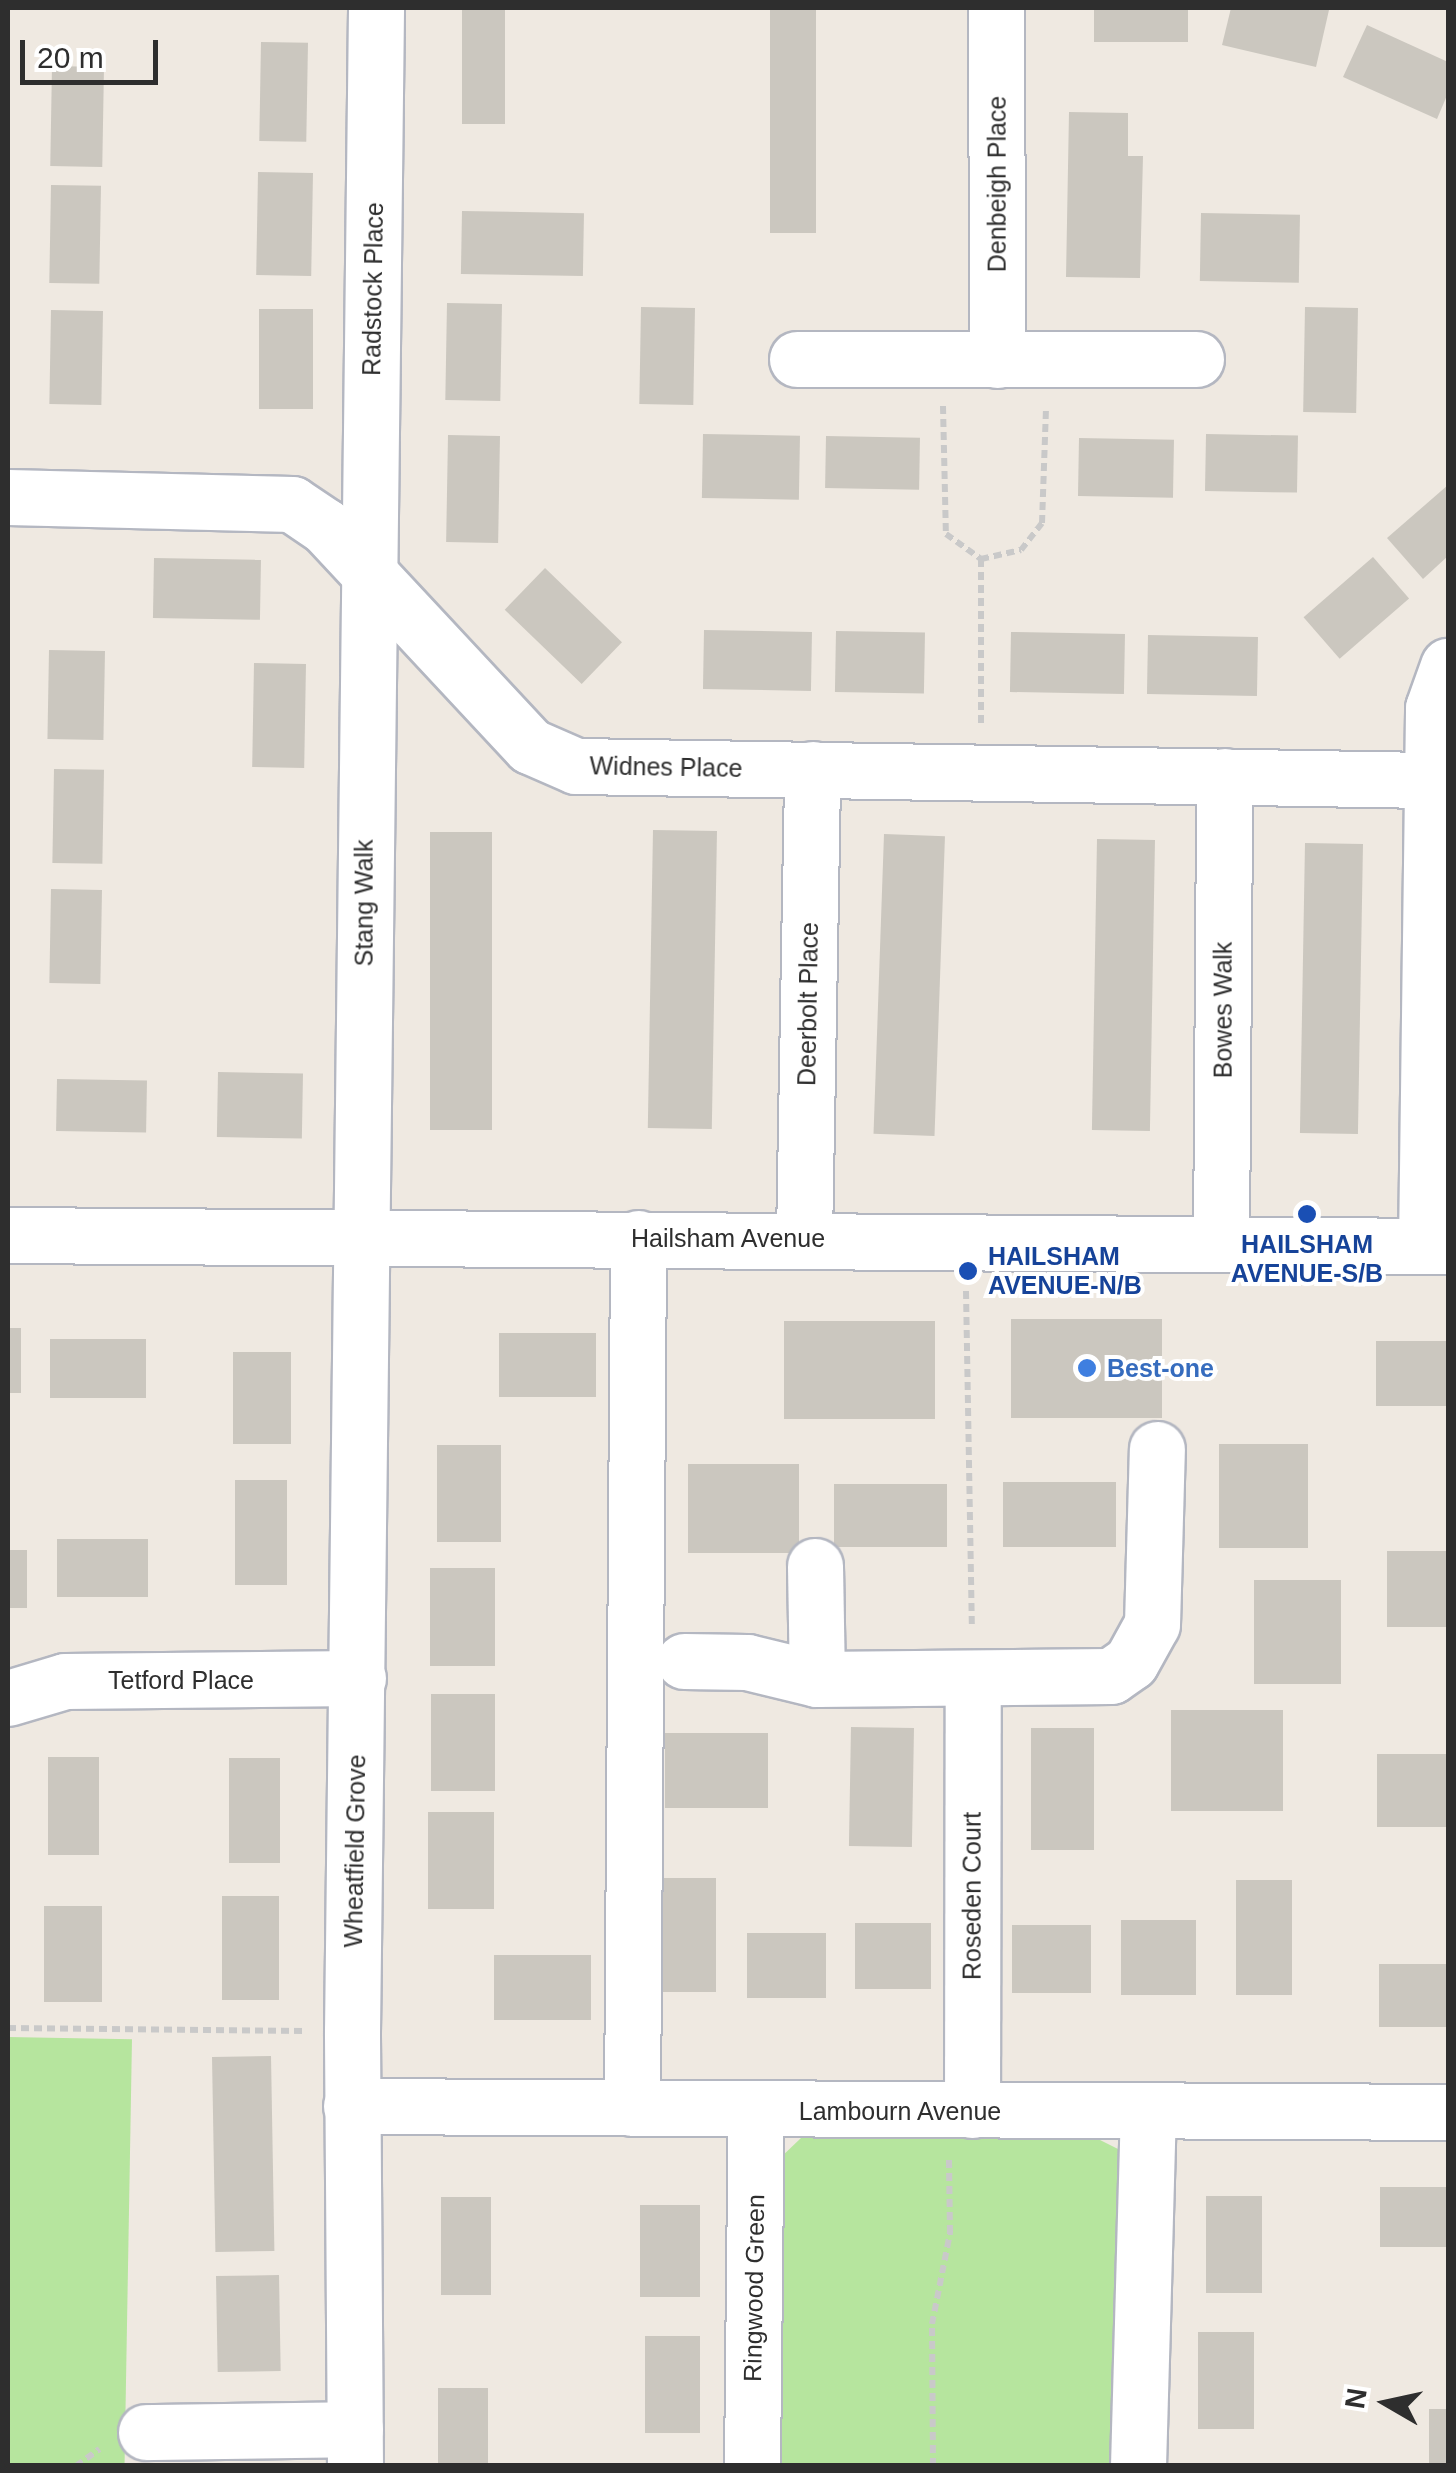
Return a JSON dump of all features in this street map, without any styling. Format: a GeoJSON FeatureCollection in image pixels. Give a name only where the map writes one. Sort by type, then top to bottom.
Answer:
{"type":"FeatureCollection","features":[{"type":"Feature","properties":{"kind":"street","name":"Radstock Place"},"geometry":{"type":"LineString","coordinates":[[366,571],[376,8]]}},
{"type":"Feature","properties":{"kind":"street","name":"Denbeigh Place"},"geometry":{"type":"LineString","coordinates":[[996,8],[1022,360]]}},
{"type":"Feature","properties":{"kind":"street"},"geometry":{"type":"LineString","coordinates":[[797,359],[1196,359]]}},
{"type":"Feature","properties":{"kind":"street","name":"Widnes Place"},"geometry":{"type":"LineString","coordinates":[[8,497],[272,500],[309,513],[543,756],[576,766],[1432,780]]}},
{"type":"Feature","properties":{"kind":"street","name":"Stang Walk"},"geometry":{"type":"LineString","coordinates":[[362,1236],[366,571]]}},
{"type":"Feature","properties":{"kind":"street"},"geometry":{"type":"LineString","coordinates":[[1437,1246],[1433,708],[1448,666]]}},
{"type":"Feature","properties":{"kind":"street","name":"Deerbolt Place"},"geometry":{"type":"LineString","coordinates":[[804,1238],[812,769]]}},
{"type":"Feature","properties":{"kind":"street","name":"Bowes Walk"},"geometry":{"type":"LineString","coordinates":[[1221,1244],[1224,776]]}},
{"type":"Feature","properties":{"kind":"street","name":"Hailsham Avenue"},"geometry":{"type":"LineString","coordinates":[[8,1235],[804,1238],[1437,1246]]}},
{"type":"Feature","properties":{"kind":"street","name":"Wheatfield Grove"},"geometry":{"type":"LineString","coordinates":[[355,2447],[352,2032],[362,1236]]}},
{"type":"Feature","properties":{"kind":"street"},"geometry":{"type":"LineString","coordinates":[[632,2108],[638,1238]]}},
{"type":"Feature","properties":{"kind":"street"},"geometry":{"type":"LineString","coordinates":[[684,1661],[748,1662],[817,1679],[1088,1682],[1137,1654],[1155,1601],[1157,1449]]}},
{"type":"Feature","properties":{"kind":"street"},"geometry":{"type":"LineString","coordinates":[[815,1566],[817,1679]]}},
{"type":"Feature","properties":{"kind":"street","name":"Tetford Place"},"geometry":{"type":"LineString","coordinates":[[8,1698],[65,1680],[358,1678]]}},
{"type":"Feature","properties":{"kind":"street","name":"Roseden Court"},"geometry":{"type":"LineString","coordinates":[[972,1682],[972,2110]]}},
{"type":"Feature","properties":{"kind":"street","name":"Lambourn Avenue"},"geometry":{"type":"LineString","coordinates":[[352,2106],[1448,2112]]}},
{"type":"Feature","properties":{"kind":"street","name":"Ringwood Green"},"geometry":{"type":"LineString","coordinates":[[752,2466],[756,2111]]}},
{"type":"Feature","properties":{"kind":"street"},"geometry":{"type":"LineString","coordinates":[[1138,2466],[1148,2112]]}},
{"type":"Feature","properties":{"kind":"street"},"geometry":{"type":"LineString","coordinates":[[146,2432],[355,2447]]}},
{"type":"Feature","properties":{"kind":"path"},"geometry":{"type":"LineString","coordinates":[[944,360],[943,521],[958,550],[980,559],[1021,550],[1042,523],[1022,360]]}},
{"type":"Feature","properties":{"kind":"path"},"geometry":{"type":"LineString","coordinates":[[980,559],[982,770]]}},
{"type":"Feature","properties":{"kind":"path"},"geometry":{"type":"LineString","coordinates":[[966,1240],[972,1682]]}},
{"type":"Feature","properties":{"kind":"path"},"geometry":{"type":"LineString","coordinates":[[8,2028],[352,2032]]}},
{"type":"Feature","properties":{"kind":"path"},"geometry":{"type":"LineString","coordinates":[[933,2466],[932,2337],[950,2233],[949,2144],[972,2110]]}},
{"type":"Feature","properties":{"kind":"green space"},"geometry":{"type":"Polygon","coordinates":[[[8,2037],[132,2039],[125,2466],[8,2466],[8,2037]]]}},
{"type":"Feature","properties":{"kind":"green space"},"geometry":{"type":"Polygon","coordinates":[[[830,2133],[1094,2137],[1120,2150],[1117,2465],[780,2465],[778,2160],[801,2138],[830,2133]]]}},
{"type":"Feature","properties":{"kind":"building"},"geometry":{"type":"Polygon","coordinates":[[[462,8],[505,8],[505,124],[462,124],[462,8]]]}},
{"type":"Feature","properties":{"kind":"building"},"geometry":{"type":"Polygon","coordinates":[[[770,8],[816,8],[816,233],[770,233],[770,8]]]}},
{"type":"Feature","properties":{"kind":"building"},"geometry":{"type":"Polygon","coordinates":[[[1094,8],[1188,8],[1188,42],[1094,42],[1094,8]]]}},
{"type":"Feature","properties":{"kind":"building"},"geometry":{"type":"Polygon","coordinates":[[[1231,8],[1329,10],[1316,67],[1222,45],[1231,8]]]}},
{"type":"Feature","properties":{"kind":"building"},"geometry":{"type":"Polygon","coordinates":[[[1367,25],[1448,62],[1448,93],[1437,119],[1343,77],[1367,25]]]}},
{"type":"Feature","properties":{"kind":"building"},"geometry":{"type":"Polygon","coordinates":[[[261,42],[308,43],[306,142],[259,141],[261,42]]]}},
{"type":"Feature","properties":{"kind":"building"},"geometry":{"type":"Polygon","coordinates":[[[52,66],[104,67],[102,167],[50,166],[52,66]]]}},
{"type":"Feature","properties":{"kind":"building"},"geometry":{"type":"Polygon","coordinates":[[[1069,112],[1128,113],[1128,156],[1143,156],[1140,278],[1066,277],[1069,112]]]}},
{"type":"Feature","properties":{"kind":"building"},"geometry":{"type":"Polygon","coordinates":[[[258,172],[313,173],[311,276],[256,275],[258,172]]]}},
{"type":"Feature","properties":{"kind":"building"},"geometry":{"type":"Polygon","coordinates":[[[51,185],[101,186],[99,284],[49,283],[51,185]]]}},
{"type":"Feature","properties":{"kind":"building"},"geometry":{"type":"Polygon","coordinates":[[[462,211],[584,213],[583,276],[461,274],[462,211]]]}},
{"type":"Feature","properties":{"kind":"building"},"geometry":{"type":"Polygon","coordinates":[[[1201,213],[1300,215],[1299,283],[1200,281],[1201,213]]]}},
{"type":"Feature","properties":{"kind":"building"},"geometry":{"type":"Polygon","coordinates":[[[447,303],[502,304],[500,401],[445,400],[447,303]]]}},
{"type":"Feature","properties":{"kind":"building"},"geometry":{"type":"Polygon","coordinates":[[[641,307],[695,308],[693,405],[639,404],[641,307]]]}},
{"type":"Feature","properties":{"kind":"building"},"geometry":{"type":"Polygon","coordinates":[[[1305,307],[1358,308],[1356,413],[1303,412],[1305,307]]]}},
{"type":"Feature","properties":{"kind":"building"},"geometry":{"type":"Polygon","coordinates":[[[259,309],[313,309],[313,409],[259,409],[259,309]]]}},
{"type":"Feature","properties":{"kind":"building"},"geometry":{"type":"Polygon","coordinates":[[[51,310],[103,311],[101,405],[49,404],[51,310]]]}},
{"type":"Feature","properties":{"kind":"building"},"geometry":{"type":"Polygon","coordinates":[[[703,434],[800,436],[799,500],[702,498],[703,434]]]}},
{"type":"Feature","properties":{"kind":"building"},"geometry":{"type":"Polygon","coordinates":[[[1206,434],[1298,436],[1297,493],[1205,491],[1206,434]]]}},
{"type":"Feature","properties":{"kind":"building"},"geometry":{"type":"Polygon","coordinates":[[[448,435],[500,436],[498,543],[446,542],[448,435]]]}},
{"type":"Feature","properties":{"kind":"building"},"geometry":{"type":"Polygon","coordinates":[[[826,436],[920,438],[919,490],[825,488],[826,436]]]}},
{"type":"Feature","properties":{"kind":"building"},"geometry":{"type":"Polygon","coordinates":[[[1079,438],[1174,440],[1173,498],[1078,496],[1079,438]]]}},
{"type":"Feature","properties":{"kind":"building"},"geometry":{"type":"Polygon","coordinates":[[[1448,485],[1448,556],[1423,579],[1387,538],[1448,485]]]}},
{"type":"Feature","properties":{"kind":"building"},"geometry":{"type":"Polygon","coordinates":[[[1373,557],[1409,599],[1340,659],[1304,617],[1373,557]]]}},
{"type":"Feature","properties":{"kind":"building"},"geometry":{"type":"Polygon","coordinates":[[[154,558],[261,560],[260,620],[153,618],[154,558]]]}},
{"type":"Feature","properties":{"kind":"building"},"geometry":{"type":"Polygon","coordinates":[[[545,568],[622,642],[582,684],[505,610],[545,568]]]}},
{"type":"Feature","properties":{"kind":"building"},"geometry":{"type":"Polygon","coordinates":[[[704,630],[812,632],[811,691],[703,689],[704,630]]]}},
{"type":"Feature","properties":{"kind":"building"},"geometry":{"type":"Polygon","coordinates":[[[836,631],[925,633],[924,694],[835,692],[836,631]]]}},
{"type":"Feature","properties":{"kind":"building"},"geometry":{"type":"Polygon","coordinates":[[[1011,632],[1125,634],[1124,694],[1010,692],[1011,632]]]}},
{"type":"Feature","properties":{"kind":"building"},"geometry":{"type":"Polygon","coordinates":[[[1148,635],[1258,637],[1257,696],[1147,694],[1148,635]]]}},
{"type":"Feature","properties":{"kind":"building"},"geometry":{"type":"Polygon","coordinates":[[[49,650],[105,651],[103,740],[47,739],[49,650]]]}},
{"type":"Feature","properties":{"kind":"building"},"geometry":{"type":"Polygon","coordinates":[[[254,663],[306,664],[304,768],[252,767],[254,663]]]}},
{"type":"Feature","properties":{"kind":"building"},"geometry":{"type":"Polygon","coordinates":[[[54,769],[104,770],[102,864],[52,863],[54,769]]]}},
{"type":"Feature","properties":{"kind":"building"},"geometry":{"type":"Polygon","coordinates":[[[653,830],[717,831],[712,1129],[648,1128],[653,830]]]}},
{"type":"Feature","properties":{"kind":"building"},"geometry":{"type":"Polygon","coordinates":[[[430,832],[492,832],[492,1130],[430,1130],[430,832]]]}},
{"type":"Feature","properties":{"kind":"building"},"geometry":{"type":"Polygon","coordinates":[[[884,834],[945,836],[934,1136],[874,1134],[884,834]]]}},
{"type":"Feature","properties":{"kind":"building"},"geometry":{"type":"Polygon","coordinates":[[[1097,839],[1155,840],[1150,1131],[1092,1130],[1097,839]]]}},
{"type":"Feature","properties":{"kind":"building"},"geometry":{"type":"Polygon","coordinates":[[[1305,843],[1363,844],[1358,1134],[1300,1133],[1305,843]]]}},
{"type":"Feature","properties":{"kind":"building"},"geometry":{"type":"Polygon","coordinates":[[[51,889],[102,890],[100,984],[49,983],[51,889]]]}},
{"type":"Feature","properties":{"kind":"building"},"geometry":{"type":"Polygon","coordinates":[[[218,1072],[303,1073],[302,1138],[217,1137],[218,1072]]]}},
{"type":"Feature","properties":{"kind":"building"},"geometry":{"type":"Polygon","coordinates":[[[57,1079],[147,1081],[146,1133],[56,1131],[57,1079]]]}},
{"type":"Feature","properties":{"kind":"building","name":"Best-one"},"geometry":{"type":"Polygon","coordinates":[[[1011,1319],[1162,1319],[1162,1418],[1011,1418],[1011,1319]]]}},
{"type":"Feature","properties":{"kind":"building"},"geometry":{"type":"Polygon","coordinates":[[[784,1321],[935,1321],[935,1419],[784,1419],[784,1321]]]}},
{"type":"Feature","properties":{"kind":"building"},"geometry":{"type":"Polygon","coordinates":[[[8,1328],[21,1328],[21,1393],[8,1393],[8,1328]]]}},
{"type":"Feature","properties":{"kind":"building"},"geometry":{"type":"Polygon","coordinates":[[[499,1333],[596,1333],[596,1397],[499,1397],[499,1333]]]}},
{"type":"Feature","properties":{"kind":"building"},"geometry":{"type":"Polygon","coordinates":[[[50,1339],[146,1339],[146,1398],[50,1398],[50,1339]]]}},
{"type":"Feature","properties":{"kind":"building"},"geometry":{"type":"Polygon","coordinates":[[[1376,1341],[1448,1341],[1448,1406],[1376,1406],[1376,1341]]]}},
{"type":"Feature","properties":{"kind":"building"},"geometry":{"type":"Polygon","coordinates":[[[233,1352],[291,1352],[291,1444],[233,1444],[233,1352]]]}},
{"type":"Feature","properties":{"kind":"building"},"geometry":{"type":"Polygon","coordinates":[[[1219,1444],[1308,1444],[1308,1548],[1219,1548],[1219,1444]]]}},
{"type":"Feature","properties":{"kind":"building"},"geometry":{"type":"Polygon","coordinates":[[[437,1445],[501,1445],[501,1542],[437,1542],[437,1445]]]}},
{"type":"Feature","properties":{"kind":"building"},"geometry":{"type":"Polygon","coordinates":[[[688,1464],[799,1464],[799,1553],[688,1553],[688,1464]]]}},
{"type":"Feature","properties":{"kind":"building"},"geometry":{"type":"Polygon","coordinates":[[[235,1480],[287,1480],[287,1585],[235,1585],[235,1480]]]}},
{"type":"Feature","properties":{"kind":"building"},"geometry":{"type":"Polygon","coordinates":[[[1003,1482],[1116,1482],[1116,1547],[1003,1547],[1003,1482]]]}},
{"type":"Feature","properties":{"kind":"building"},"geometry":{"type":"Polygon","coordinates":[[[834,1484],[947,1484],[947,1547],[834,1547],[834,1484]]]}},
{"type":"Feature","properties":{"kind":"building"},"geometry":{"type":"Polygon","coordinates":[[[57,1539],[148,1539],[148,1597],[57,1597],[57,1539]]]}},
{"type":"Feature","properties":{"kind":"building"},"geometry":{"type":"Polygon","coordinates":[[[8,1550],[27,1550],[27,1608],[8,1608],[8,1550]]]}},
{"type":"Feature","properties":{"kind":"building"},"geometry":{"type":"Polygon","coordinates":[[[1387,1551],[1448,1551],[1448,1627],[1387,1627],[1387,1551]]]}},
{"type":"Feature","properties":{"kind":"building"},"geometry":{"type":"Polygon","coordinates":[[[430,1568],[495,1568],[495,1666],[430,1666],[430,1568]]]}},
{"type":"Feature","properties":{"kind":"building"},"geometry":{"type":"Polygon","coordinates":[[[1254,1580],[1341,1580],[1341,1684],[1254,1684],[1254,1580]]]}},
{"type":"Feature","properties":{"kind":"building"},"geometry":{"type":"Polygon","coordinates":[[[431,1694],[495,1694],[495,1791],[431,1791],[431,1694]]]}},
{"type":"Feature","properties":{"kind":"building"},"geometry":{"type":"Polygon","coordinates":[[[1171,1710],[1283,1710],[1283,1811],[1171,1811],[1171,1710]]]}},
{"type":"Feature","properties":{"kind":"building"},"geometry":{"type":"Polygon","coordinates":[[[851,1727],[914,1728],[912,1847],[849,1846],[851,1727]]]}},
{"type":"Feature","properties":{"kind":"building"},"geometry":{"type":"Polygon","coordinates":[[[1031,1728],[1094,1728],[1094,1850],[1031,1850],[1031,1728]]]}},
{"type":"Feature","properties":{"kind":"building"},"geometry":{"type":"Polygon","coordinates":[[[665,1733],[768,1733],[768,1808],[665,1808],[665,1733]]]}},
{"type":"Feature","properties":{"kind":"building"},"geometry":{"type":"Polygon","coordinates":[[[1377,1754],[1448,1754],[1448,1827],[1377,1827],[1377,1754]]]}},
{"type":"Feature","properties":{"kind":"building"},"geometry":{"type":"Polygon","coordinates":[[[48,1757],[99,1757],[99,1855],[48,1855],[48,1757]]]}},
{"type":"Feature","properties":{"kind":"building"},"geometry":{"type":"Polygon","coordinates":[[[229,1758],[280,1758],[280,1863],[229,1863],[229,1758]]]}},
{"type":"Feature","properties":{"kind":"building"},"geometry":{"type":"Polygon","coordinates":[[[428,1812],[494,1812],[494,1909],[428,1909],[428,1812]]]}},
{"type":"Feature","properties":{"kind":"building"},"geometry":{"type":"Polygon","coordinates":[[[656,1878],[716,1878],[716,1992],[656,1992],[656,1878]]]}},
{"type":"Feature","properties":{"kind":"building"},"geometry":{"type":"Polygon","coordinates":[[[1236,1880],[1292,1880],[1292,1995],[1236,1995],[1236,1880]]]}},
{"type":"Feature","properties":{"kind":"building"},"geometry":{"type":"Polygon","coordinates":[[[222,1896],[279,1896],[279,2000],[222,2000],[222,1896]]]}},
{"type":"Feature","properties":{"kind":"building"},"geometry":{"type":"Polygon","coordinates":[[[44,1906],[102,1906],[102,2002],[44,2002],[44,1906]]]}},
{"type":"Feature","properties":{"kind":"building"},"geometry":{"type":"Polygon","coordinates":[[[1121,1920],[1196,1920],[1196,1995],[1121,1995],[1121,1920]]]}},
{"type":"Feature","properties":{"kind":"building"},"geometry":{"type":"Polygon","coordinates":[[[855,1923],[931,1923],[931,1989],[855,1989],[855,1923]]]}},
{"type":"Feature","properties":{"kind":"building"},"geometry":{"type":"Polygon","coordinates":[[[1012,1925],[1091,1925],[1091,1993],[1012,1993],[1012,1925]]]}},
{"type":"Feature","properties":{"kind":"building"},"geometry":{"type":"Polygon","coordinates":[[[747,1933],[826,1933],[826,1998],[747,1998],[747,1933]]]}},
{"type":"Feature","properties":{"kind":"building"},"geometry":{"type":"Polygon","coordinates":[[[494,1955],[591,1955],[591,2020],[494,2020],[494,1955]]]}},
{"type":"Feature","properties":{"kind":"building"},"geometry":{"type":"Polygon","coordinates":[[[1379,1964],[1448,1964],[1448,2027],[1379,2027],[1379,1964]]]}},
{"type":"Feature","properties":{"kind":"building"},"geometry":{"type":"Polygon","coordinates":[[[271,2056],[274,2251],[215,2252],[212,2057],[271,2056]]]}},
{"type":"Feature","properties":{"kind":"building"},"geometry":{"type":"Polygon","coordinates":[[[1380,2187],[1448,2187],[1448,2247],[1380,2247],[1380,2187]]]}},
{"type":"Feature","properties":{"kind":"building"},"geometry":{"type":"Polygon","coordinates":[[[1206,2196],[1262,2196],[1262,2293],[1206,2293],[1206,2196]]]}},
{"type":"Feature","properties":{"kind":"building"},"geometry":{"type":"Polygon","coordinates":[[[441,2197],[491,2197],[491,2295],[441,2295],[441,2197]]]}},
{"type":"Feature","properties":{"kind":"building"},"geometry":{"type":"Polygon","coordinates":[[[640,2205],[700,2205],[700,2297],[640,2297],[640,2205]]]}},
{"type":"Feature","properties":{"kind":"building"},"geometry":{"type":"Polygon","coordinates":[[[279,2275],[281,2371],[218,2372],[216,2276],[279,2275]]]}},
{"type":"Feature","properties":{"kind":"building"},"geometry":{"type":"Polygon","coordinates":[[[1198,2332],[1254,2332],[1254,2429],[1198,2429],[1198,2332]]]}},
{"type":"Feature","properties":{"kind":"building"},"geometry":{"type":"Polygon","coordinates":[[[645,2336],[700,2336],[700,2433],[645,2433],[645,2336]]]}},
{"type":"Feature","properties":{"kind":"building"},"geometry":{"type":"Polygon","coordinates":[[[438,2388],[488,2388],[488,2466],[438,2466],[438,2388]]]}},
{"type":"Feature","properties":{"kind":"building"},"geometry":{"type":"Polygon","coordinates":[[[1429,2409],[1448,2409],[1448,2466],[1429,2466],[1429,2409]]]}},
{"type":"Feature","properties":{"kind":"place","name":"HAILSHAM AVENUE-S/B"},"geometry":{"type":"Point","coordinates":[1307,1214]}},
{"type":"Feature","properties":{"kind":"place","name":"HAILSHAM AVENUE-N/B"},"geometry":{"type":"Point","coordinates":[968,1271]}},
{"type":"Feature","properties":{"kind":"place","name":"Best-one"},"geometry":{"type":"Point","coordinates":[1087,1368]}}]}
